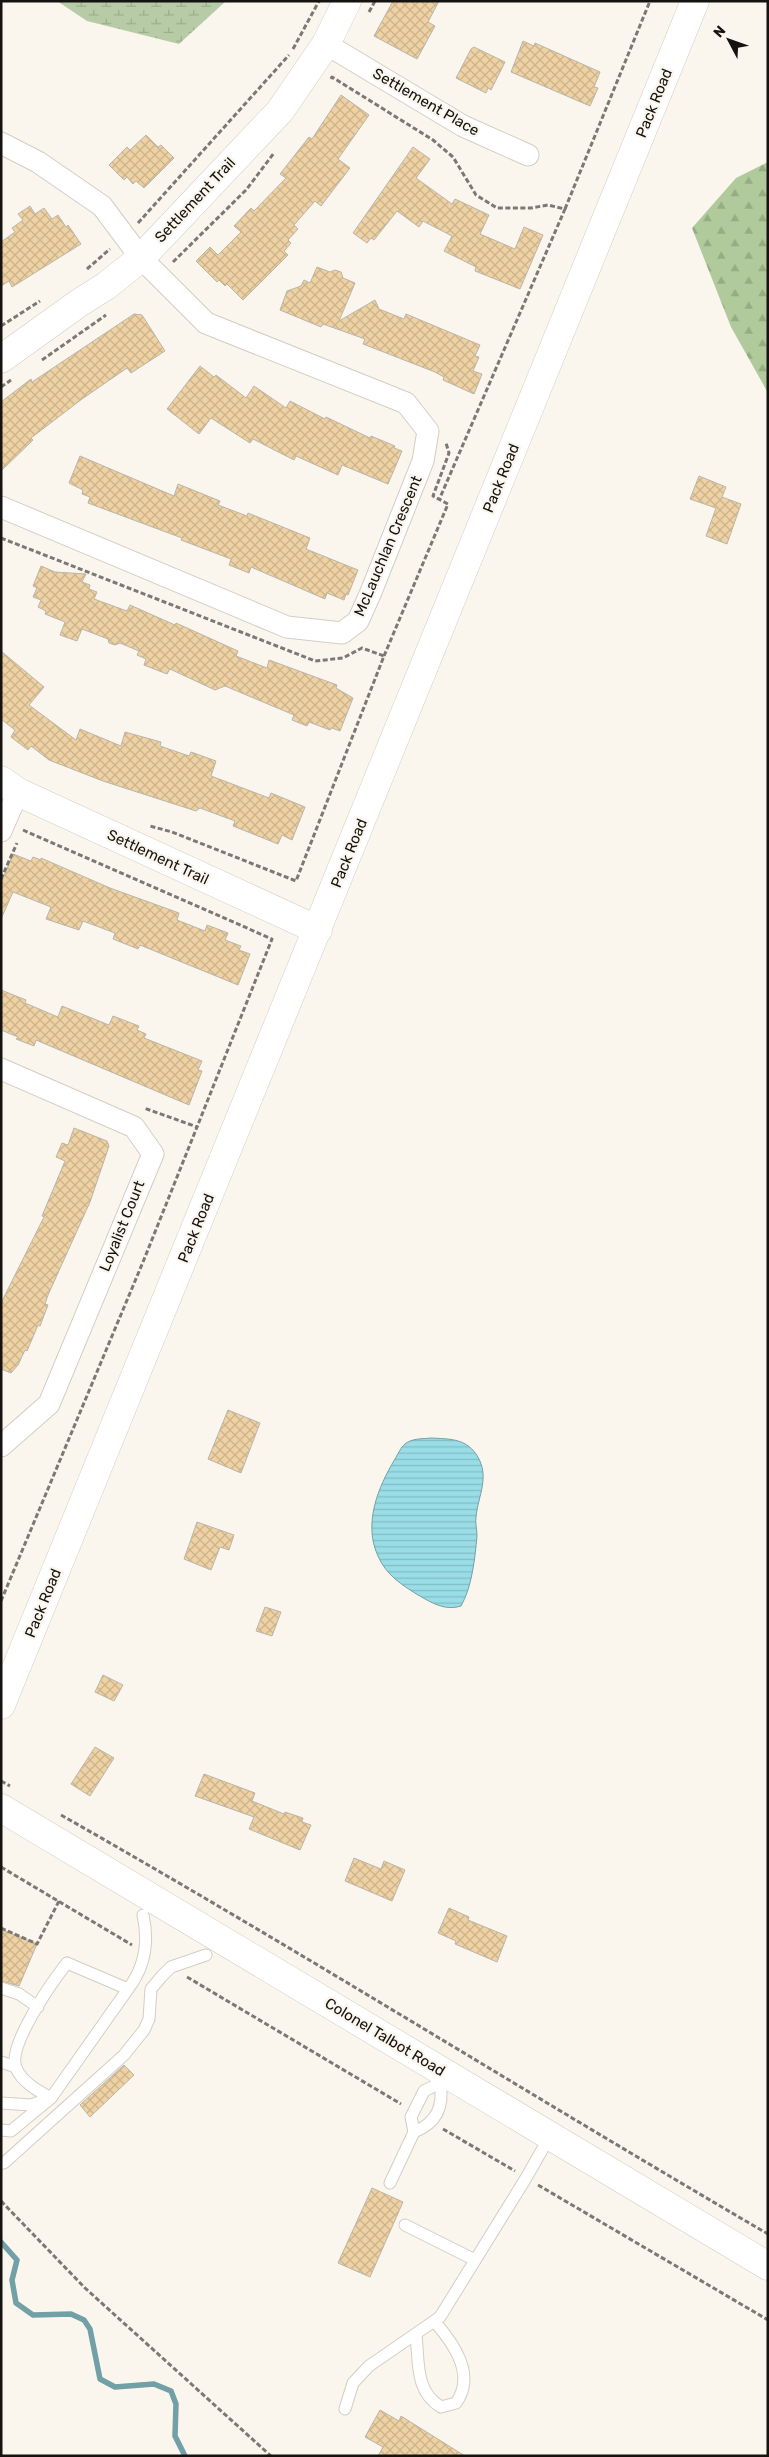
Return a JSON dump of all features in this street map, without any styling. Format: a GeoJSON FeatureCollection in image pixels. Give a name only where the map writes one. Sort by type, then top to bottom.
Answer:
{"type":"FeatureCollection","features":[{"type":"Feature","properties":{"kind":"street","name":"Settlement Trail"},"geometry":{"type":"LineString","coordinates":[[10,367],[78,302],[106,286],[141,258],[280,111],[326,44],[347,1]]}},
{"type":"Feature","properties":{"kind":"street","name":"Pack Road"},"geometry":{"type":"LineString","coordinates":[[1,1705],[695,1]]}},
{"type":"Feature","properties":{"kind":"street","name":"Settlement Place"},"geometry":{"type":"LineString","coordinates":[[326,44],[463,126],[528,155]]}},
{"type":"Feature","properties":{"kind":"street","name":"McLauchlan Crescent"},"geometry":{"type":"LineString","coordinates":[[1,143],[38,162],[102,206],[141,258],[206,323],[406,403],[428,431],[423,461],[358,621],[342,633],[286,628],[1,507]]}},
{"type":"Feature","properties":{"kind":"street","name":"Settlement Trail"},"geometry":{"type":"LineString","coordinates":[[10,786],[318,930]]}},
{"type":"Feature","properties":{"kind":"street"},"geometry":{"type":"LineString","coordinates":[[1,831],[10,786]]}},
{"type":"Feature","properties":{"kind":"street","name":"Loyalist Court"},"geometry":{"type":"LineString","coordinates":[[1,1069],[134,1127],[153,1154],[50,1404],[1,1446]]}},
{"type":"Feature","properties":{"kind":"street","name":"Colonel Talbot Road"},"geometry":{"type":"LineString","coordinates":[[10,1799],[443,2078],[550,2136],[768,2266]]}},
{"type":"Feature","properties":{"kind":"lane"},"geometry":{"type":"LineString","coordinates":[[1,2130],[11,2131],[51,2098],[136,1980],[148,1936],[143,1915]]}},
{"type":"Feature","properties":{"kind":"lane"},"geometry":{"type":"LineString","coordinates":[[1,2162],[4,2164],[124,2055],[144,2030],[149,2019],[151,1989],[171,1967],[206,1955]]}},
{"type":"Feature","properties":{"kind":"lane"},"geometry":{"type":"LineString","coordinates":[[51,2098],[22,2078],[16,2068],[14,2051],[53,1982],[67,1963],[128,1990]]}},
{"type":"Feature","properties":{"kind":"lane"},"geometry":{"type":"LineString","coordinates":[[136,1980],[142,1989],[151,1989]]}},
{"type":"Feature","properties":{"kind":"lane"},"geometry":{"type":"LineString","coordinates":[[1,1988],[19,1994],[38,2007]]}},
{"type":"Feature","properties":{"kind":"lane"},"geometry":{"type":"LineString","coordinates":[[1,2062],[16,2068]]}},
{"type":"Feature","properties":{"kind":"lane"},"geometry":{"type":"LineString","coordinates":[[390,2183],[414,2132],[411,2117],[424,2091],[443,2078]]}},
{"type":"Feature","properties":{"kind":"lane"},"geometry":{"type":"LineString","coordinates":[[414,2132],[428,2127],[442,2102],[443,2078]]}},
{"type":"Feature","properties":{"kind":"lane"},"geometry":{"type":"LineString","coordinates":[[1,2103],[31,2105],[51,2098]]}},
{"type":"Feature","properties":{"kind":"lane"},"geometry":{"type":"LineString","coordinates":[[345,2409],[353,2383],[369,2366],[434,2322],[448,2307],[550,2136]]}},
{"type":"Feature","properties":{"kind":"lane"},"geometry":{"type":"LineString","coordinates":[[405,2225],[475,2260]]}},
{"type":"Feature","properties":{"kind":"lane"},"geometry":{"type":"LineString","coordinates":[[416,2335],[420,2378],[425,2392],[431,2401],[441,2407],[456,2403],[462,2396],[464,2385],[460,2359],[455,2347],[434,2322]]}},
{"type":"Feature","properties":{"kind":"path"},"geometry":{"type":"LineString","coordinates":[[291,53],[319,1]]}},
{"type":"Feature","properties":{"kind":"path"},"geometry":{"type":"LineString","coordinates":[[439,500],[564,209],[650,1]]}},
{"type":"Feature","properties":{"kind":"path"},"geometry":{"type":"LineString","coordinates":[[326,85],[332,77],[433,140],[453,157],[476,195],[497,208],[531,208],[548,205],[564,209]]}},
{"type":"Feature","properties":{"kind":"path"},"geometry":{"type":"LineString","coordinates":[[177,270],[171,264],[246,190],[275,152]]}},
{"type":"Feature","properties":{"kind":"path"},"geometry":{"type":"LineString","coordinates":[[84,271],[113,246]]}},
{"type":"Feature","properties":{"kind":"path"},"geometry":{"type":"LineString","coordinates":[[1,326],[43,299]]}},
{"type":"Feature","properties":{"kind":"path"},"geometry":{"type":"LineString","coordinates":[[34,365],[84,332],[112,310]]}},
{"type":"Feature","properties":{"kind":"path"},"geometry":{"type":"LineString","coordinates":[[1,387],[10,367]]}},
{"type":"Feature","properties":{"kind":"path"},"geometry":{"type":"LineString","coordinates":[[296,881],[384,656],[448,504],[433,496],[450,453],[444,435]]}},
{"type":"Feature","properties":{"kind":"path"},"geometry":{"type":"LineString","coordinates":[[1,538],[314,662],[343,658],[362,648],[384,656]]}},
{"type":"Feature","properties":{"kind":"path"},"geometry":{"type":"LineString","coordinates":[[24,830],[272,938],[197,1127]]}},
{"type":"Feature","properties":{"kind":"path"},"geometry":{"type":"LineString","coordinates":[[1,1781],[10,1799]]}},
{"type":"Feature","properties":{"kind":"path"},"geometry":{"type":"LineString","coordinates":[[53,1810],[768,2234]]}},
{"type":"Feature","properties":{"kind":"path"},"geometry":{"type":"LineString","coordinates":[[1,1867],[145,1952]]}},
{"type":"Feature","properties":{"kind":"path"},"geometry":{"type":"LineString","coordinates":[[1,1928],[37,1944],[59,1901]]}},
{"type":"Feature","properties":{"kind":"path"},"geometry":{"type":"LineString","coordinates":[[171,1967],[414,2112]]}},
{"type":"Feature","properties":{"kind":"path"},"geometry":{"type":"LineString","coordinates":[[431,2122],[768,2320]]}},
{"type":"Feature","properties":{"kind":"path"},"geometry":{"type":"LineString","coordinates":[[1,2201],[85,2288],[271,2456]]}},
{"type":"Feature","properties":{"kind":"green space"},"geometry":{"type":"Polygon","coordinates":[[[57,1],[226,1],[179,44],[87,21],[57,1]]]}},
{"type":"Feature","properties":{"kind":"green space"},"geometry":{"type":"Polygon","coordinates":[[[768,162],[768,393],[731,327],[692,228],[736,178],[768,162]]]}},
{"type":"Feature","properties":{"kind":"water"},"geometry":{"type":"Polygon","coordinates":[[[431,1438],[456,1440],[467,1445],[476,1454],[483,1470],[476,1519],[475,1554],[468,1590],[461,1606],[450,1608],[423,1598],[395,1579],[381,1563],[374,1544],[372,1531],[374,1506],[378,1494],[401,1449],[411,1441],[431,1438]]]}},
{"type":"Feature","properties":{"kind":"building"},"geometry":{"type":"Polygon","coordinates":[[[393,1],[439,1],[428,22],[435,26],[417,59],[374,36],[393,1]]]}},
{"type":"Feature","properties":{"kind":"building"},"geometry":{"type":"Polygon","coordinates":[[[523,41],[534,46],[535,43],[600,72],[594,87],[598,88],[590,106],[511,72],[523,41]]]}},
{"type":"Feature","properties":{"kind":"building"},"geometry":{"type":"Polygon","coordinates":[[[474,47],[505,62],[491,90],[488,88],[486,93],[456,78],[471,49],[474,47]]]}},
{"type":"Feature","properties":{"kind":"building"},"geometry":{"type":"Polygon","coordinates":[[[341,95],[369,115],[338,159],[350,168],[321,206],[315,201],[294,225],[298,229],[288,240],[291,243],[284,251],[288,255],[243,300],[227,284],[225,286],[219,280],[217,282],[196,261],[210,247],[218,255],[241,232],[234,226],[251,208],[254,211],[286,178],[280,174],[309,137],[312,139],[341,95]]]}},
{"type":"Feature","properties":{"kind":"building"},"geometry":{"type":"Polygon","coordinates":[[[146,135],[158,147],[161,145],[174,158],[144,188],[136,181],[133,184],[127,177],[124,180],[109,165],[127,147],[130,150],[146,135]]]}},
{"type":"Feature","properties":{"kind":"building"},"geometry":{"type":"Polygon","coordinates":[[[413,147],[430,159],[416,178],[452,204],[455,199],[489,215],[480,234],[515,249],[524,227],[543,235],[520,289],[475,271],[476,267],[444,251],[452,236],[423,221],[419,227],[397,211],[374,240],[371,238],[367,243],[353,233],[413,147]]]}},
{"type":"Feature","properties":{"kind":"building"},"geometry":{"type":"Polygon","coordinates":[[[30,206],[35,214],[44,208],[52,219],[58,215],[66,227],[68,225],[81,244],[12,287],[9,281],[1,286],[1,242],[15,232],[12,228],[23,220],[18,214],[30,206]]]}},
{"type":"Feature","properties":{"kind":"building"},"geometry":{"type":"Polygon","coordinates":[[[317,267],[330,272],[335,270],[341,272],[343,278],[355,283],[339,321],[375,300],[379,309],[404,319],[406,314],[480,345],[475,356],[479,357],[473,371],[482,374],[474,394],[443,380],[444,377],[435,372],[363,344],[365,339],[323,324],[321,327],[280,310],[287,291],[301,286],[304,280],[310,283],[317,267]]]}},
{"type":"Feature","properties":{"kind":"building"},"geometry":{"type":"Polygon","coordinates":[[[134,314],[142,315],[165,351],[131,373],[127,368],[82,399],[31,438],[33,440],[1,471],[1,402],[31,379],[32,382],[134,314]]]}},
{"type":"Feature","properties":{"kind":"building"},"geometry":{"type":"Polygon","coordinates":[[[200,366],[214,377],[216,375],[246,398],[254,386],[286,408],[290,401],[325,419],[326,417],[370,438],[371,436],[395,446],[394,448],[402,451],[388,484],[342,465],[338,475],[296,456],[294,460],[253,439],[250,443],[211,418],[199,434],[167,409],[200,366]]]}},
{"type":"Feature","properties":{"kind":"building"},"geometry":{"type":"Polygon","coordinates":[[[80,456],[174,496],[178,484],[220,501],[218,505],[247,516],[248,513],[310,538],[306,549],[358,570],[348,595],[346,594],[344,600],[327,593],[325,599],[251,567],[249,573],[229,565],[231,559],[181,540],[182,538],[88,503],[90,497],[82,494],[83,490],[69,483],[80,456]]]}},
{"type":"Feature","properties":{"kind":"building"},"geometry":{"type":"Polygon","coordinates":[[[699,476],[726,487],[722,497],[741,504],[727,544],[706,536],[716,508],[690,499],[699,476]]]}},
{"type":"Feature","properties":{"kind":"building"},"geometry":{"type":"Polygon","coordinates":[[[41,566],[55,572],[86,574],[82,582],[90,585],[89,589],[97,592],[94,599],[127,611],[130,605],[175,625],[176,623],[238,651],[236,656],[267,668],[269,660],[337,685],[336,688],[353,698],[340,731],[332,728],[330,730],[309,722],[307,726],[292,720],[294,715],[225,686],[215,690],[170,669],[167,674],[144,665],[146,659],[137,655],[139,651],[120,643],[115,645],[109,643],[108,639],[82,629],[77,641],[60,635],[65,622],[45,614],[46,611],[38,607],[41,600],[33,597],[37,588],[33,586],[41,566]]]}},
{"type":"Feature","properties":{"kind":"building"},"geometry":{"type":"Polygon","coordinates":[[[1,651],[44,687],[29,705],[76,740],[80,729],[121,746],[125,732],[161,742],[160,746],[189,756],[191,752],[216,761],[211,776],[269,798],[271,793],[305,807],[292,840],[282,835],[278,844],[233,826],[235,821],[200,808],[196,811],[103,781],[49,760],[31,746],[28,750],[11,737],[15,730],[1,719],[1,651]]]}},
{"type":"Feature","properties":{"kind":"building"},"geometry":{"type":"Polygon","coordinates":[[[13,854],[31,861],[33,857],[41,860],[41,858],[110,888],[179,913],[177,920],[205,931],[207,925],[228,933],[225,940],[241,946],[239,950],[250,954],[238,985],[140,945],[138,949],[113,939],[115,933],[83,921],[79,930],[46,919],[51,907],[13,892],[1,919],[1,883],[13,854]]]}},
{"type":"Feature","properties":{"kind":"building"},"geometry":{"type":"Polygon","coordinates":[[[1,990],[26,1000],[25,1003],[58,1017],[62,1006],[109,1025],[113,1016],[139,1026],[137,1030],[146,1034],[144,1038],[202,1061],[198,1070],[202,1071],[189,1105],[36,1040],[34,1046],[16,1039],[18,1037],[1,1030],[1,990]]]}},
{"type":"Feature","properties":{"kind":"building"},"geometry":{"type":"Polygon","coordinates":[[[74,1128],[107,1141],[109,1146],[90,1202],[48,1295],[45,1304],[48,1305],[40,1326],[38,1325],[27,1351],[25,1350],[18,1365],[11,1373],[1,1369],[1,1303],[44,1217],[42,1216],[65,1161],[56,1157],[62,1143],[68,1145],[74,1128]]]}},
{"type":"Feature","properties":{"kind":"building"},"geometry":{"type":"Polygon","coordinates":[[[228,1410],[260,1423],[241,1473],[208,1459],[228,1410]]]}},
{"type":"Feature","properties":{"kind":"building"},"geometry":{"type":"Polygon","coordinates":[[[197,1522],[234,1535],[229,1550],[220,1547],[211,1570],[184,1559],[197,1522]]]}},
{"type":"Feature","properties":{"kind":"building"},"geometry":{"type":"Polygon","coordinates":[[[265,1607],[281,1612],[272,1636],[256,1631],[265,1607]]]}},
{"type":"Feature","properties":{"kind":"building"},"geometry":{"type":"Polygon","coordinates":[[[103,1675],[123,1685],[114,1701],[95,1692],[103,1675]]]}},
{"type":"Feature","properties":{"kind":"building"},"geometry":{"type":"Polygon","coordinates":[[[95,1747],[114,1758],[90,1796],[71,1784],[95,1747]]]}},
{"type":"Feature","properties":{"kind":"building"},"geometry":{"type":"Polygon","coordinates":[[[204,1774],[255,1793],[252,1801],[284,1814],[285,1812],[303,1818],[302,1822],[311,1825],[300,1850],[249,1829],[254,1817],[195,1796],[204,1774]]]}},
{"type":"Feature","properties":{"kind":"building"},"geometry":{"type":"Polygon","coordinates":[[[354,1858],[381,1869],[384,1861],[405,1870],[392,1901],[345,1881],[354,1858]]]}},
{"type":"Feature","properties":{"kind":"building"},"geometry":{"type":"Polygon","coordinates":[[[449,1908],[469,1917],[468,1920],[507,1936],[497,1962],[455,1944],[456,1941],[438,1933],[449,1908]]]}},
{"type":"Feature","properties":{"kind":"building"},"geometry":{"type":"Polygon","coordinates":[[[1,1929],[37,1944],[19,1986],[1,1981],[1,1929]]]}},
{"type":"Feature","properties":{"kind":"building"},"geometry":{"type":"Polygon","coordinates":[[[124,2065],[134,2075],[90,2117],[80,2105],[124,2065]]]}},
{"type":"Feature","properties":{"kind":"building"},"geometry":{"type":"Polygon","coordinates":[[[372,2188],[403,2202],[370,2277],[338,2263],[372,2188]]]}},
{"type":"Feature","properties":{"kind":"building"},"geometry":{"type":"Polygon","coordinates":[[[380,2410],[399,2421],[401,2416],[465,2456],[378,2456],[383,2447],[365,2437],[380,2410]]]}},
{"type":"Feature","properties":{"kind":"waterway"},"geometry":{"type":"LineString","coordinates":[[1,2242],[17,2260],[12,2280],[16,2303],[33,2315],[71,2314],[84,2320],[90,2329],[100,2379],[115,2387],[154,2384],[171,2391],[176,2404],[175,2436],[185,2456]]}}]}
